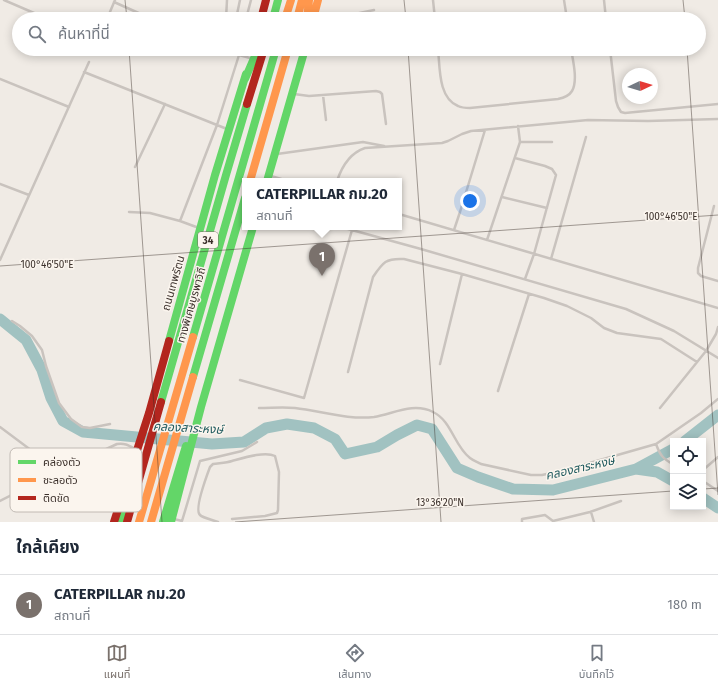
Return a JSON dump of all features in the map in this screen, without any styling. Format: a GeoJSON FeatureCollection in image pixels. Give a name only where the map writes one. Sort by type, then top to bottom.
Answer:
{"type":"FeatureCollection","features":[{"type":"Feature","properties":{"kind":"main road"},"geometry":{"type":"LineString","coordinates":[[263,12],[266,0]]}},
{"type":"Feature","properties":{"kind":"main road"},"geometry":{"type":"LineString","coordinates":[[274,12],[278,0]]}},
{"type":"Feature","properties":{"kind":"main road"},"geometry":{"type":"LineString","coordinates":[[287,12],[290,0]]}},
{"type":"Feature","properties":{"kind":"main road"},"geometry":{"type":"LineString","coordinates":[[299,12],[302,0]]}},
{"type":"Feature","properties":{"kind":"main road"},"geometry":{"type":"LineString","coordinates":[[302,12],[306,0]]}},
{"type":"Feature","properties":{"kind":"main road"},"geometry":{"type":"LineString","coordinates":[[309,0],[310,12]]}},
{"type":"Feature","properties":{"kind":"main road"},"geometry":{"type":"LineString","coordinates":[[314,12],[318,0]]}},
{"type":"Feature","properties":{"kind":"main road"},"geometry":{"type":"LineString","coordinates":[[245,79],[255,56]]}},
{"type":"Feature","properties":{"kind":"main road","name":"ถนนเทพรัตน"},"geometry":{"type":"LineString","coordinates":[[142,471],[262,56]]}},
{"type":"Feature","properties":{"kind":"main road","name":"ทางพิเศษบูรพาวิถี"},"geometry":{"type":"LineString","coordinates":[[142,512],[274,56]]}},
{"type":"Feature","properties":{"kind":"main road"},"geometry":{"type":"LineString","coordinates":[[251,178],[286,56]]}},
{"type":"Feature","properties":{"kind":"main road"},"geometry":{"type":"LineString","coordinates":[[255,178],[290,56]]}},
{"type":"Feature","properties":{"kind":"main road"},"geometry":{"type":"LineString","coordinates":[[267,178],[303,56]]}},
{"type":"Feature","properties":{"kind":"main road","name":"ถนนเทพรัตน"},"geometry":{"type":"LineString","coordinates":[[138,446],[250,58]]}},
{"type":"Feature","properties":{"kind":"main road","name":"ทางพิเศษบูรพาวิถี"},"geometry":{"type":"LineString","coordinates":[[151,522],[242,208]]}},
{"type":"Feature","properties":{"kind":"main road"},"geometry":{"type":"LineString","coordinates":[[163,522],[188,436],[242,227]]}},
{"type":"Feature","properties":{"kind":"main road"},"geometry":{"type":"LineString","coordinates":[[171,520],[188,436],[201,406],[252,230]]}},
{"type":"Feature","properties":{"kind":"main road"},"geometry":{"type":"LineString","coordinates":[[158,522],[185,447]]}},
{"type":"Feature","properties":{"kind":"main road"},"geometry":{"type":"LineString","coordinates":[[114,522],[118,512]]}},
{"type":"Feature","properties":{"kind":"main road"},"geometry":{"type":"LineString","coordinates":[[120,522],[122,512]]}},
{"type":"Feature","properties":{"kind":"main road","name":"ถนนเทพรัตน"},"geometry":{"type":"LineString","coordinates":[[127,522],[130,512]]}},
{"type":"Feature","properties":{"kind":"main road","name":"ทางพิเศษบูรพาวิถี"},"geometry":{"type":"LineString","coordinates":[[139,522],[142,512]]}},
{"type":"Feature","properties":{"kind":"lane"},"geometry":{"type":"LineString","coordinates":[[4,0],[32,12]]}},
{"type":"Feature","properties":{"kind":"lane"},"geometry":{"type":"LineString","coordinates":[[226,12],[227,0]]}},
{"type":"Feature","properties":{"kind":"lane"},"geometry":{"type":"LineString","coordinates":[[237,12],[240,0]]}},
{"type":"Feature","properties":{"kind":"lane"},"geometry":{"type":"LineString","coordinates":[[248,12],[251,0]]}},
{"type":"Feature","properties":{"kind":"lane"},"geometry":{"type":"LineString","coordinates":[[433,0],[434,12]]}},
{"type":"Feature","properties":{"kind":"lane"},"geometry":{"type":"LineString","coordinates":[[564,0],[566,12]]}},
{"type":"Feature","properties":{"kind":"lane"},"geometry":{"type":"LineString","coordinates":[[604,0],[605,12]]}},
{"type":"Feature","properties":{"kind":"lane"},"geometry":{"type":"LineString","coordinates":[[110,12],[115,1],[138,12]]}},
{"type":"Feature","properties":{"kind":"lane"},"geometry":{"type":"LineString","coordinates":[[363,12],[374,10]]}},
{"type":"Feature","properties":{"kind":"lane"},"geometry":{"type":"LineString","coordinates":[[180,221],[217,125],[239,56]]}},
{"type":"Feature","properties":{"kind":"lane"},"geometry":{"type":"LineString","coordinates":[[243,56],[250,58]]}},
{"type":"Feature","properties":{"kind":"lane"},"geometry":{"type":"LineString","coordinates":[[439,56],[442,87],[446,97],[454,105],[470,108],[565,97],[572,91],[574,82],[572,56]]}},
{"type":"Feature","properties":{"kind":"lane"},"geometry":{"type":"LineString","coordinates":[[611,56],[616,101],[621,112],[625,113],[718,104]]}},
{"type":"Feature","properties":{"kind":"lane"},"geometry":{"type":"LineString","coordinates":[[0,260],[89,62]]}},
{"type":"Feature","properties":{"kind":"lane"},"geometry":{"type":"LineString","coordinates":[[84,72],[229,130]]}},
{"type":"Feature","properties":{"kind":"lane"},"geometry":{"type":"LineString","coordinates":[[0,79],[69,107]]}},
{"type":"Feature","properties":{"kind":"lane"},"geometry":{"type":"LineString","coordinates":[[292,94],[309,96],[376,91],[380,92],[382,94],[386,124]]}},
{"type":"Feature","properties":{"kind":"lane"},"geometry":{"type":"LineString","coordinates":[[323,95],[326,120]]}},
{"type":"Feature","properties":{"kind":"lane"},"geometry":{"type":"LineString","coordinates":[[135,167],[165,104]]}},
{"type":"Feature","properties":{"kind":"lane"},"geometry":{"type":"LineString","coordinates":[[338,178],[348,158],[365,148],[442,143],[471,131],[588,120],[648,121],[718,119]]}},
{"type":"Feature","properties":{"kind":"lane"},"geometry":{"type":"LineString","coordinates":[[487,240],[520,142],[518,126]]}},
{"type":"Feature","properties":{"kind":"lane"},"geometry":{"type":"LineString","coordinates":[[454,230],[485,130]]}},
{"type":"Feature","properties":{"kind":"lane"},"geometry":{"type":"LineString","coordinates":[[551,259],[586,137]]}},
{"type":"Feature","properties":{"kind":"lane"},"geometry":{"type":"LineString","coordinates":[[274,155],[363,142],[388,147]]}},
{"type":"Feature","properties":{"kind":"lane"},"geometry":{"type":"LineString","coordinates":[[520,142],[552,142]]}},
{"type":"Feature","properties":{"kind":"lane"},"geometry":{"type":"LineString","coordinates":[[515,158],[545,166],[552,169],[556,175],[534,254],[525,279]]}},
{"type":"Feature","properties":{"kind":"lane"},"geometry":{"type":"LineString","coordinates":[[0,184],[29,195]]}},
{"type":"Feature","properties":{"kind":"lane"},"geometry":{"type":"LineString","coordinates":[[502,197],[547,208]]}},
{"type":"Feature","properties":{"kind":"lane"},"geometry":{"type":"LineString","coordinates":[[714,206],[698,273],[701,276],[718,281]]}},
{"type":"Feature","properties":{"kind":"lane"},"geometry":{"type":"LineString","coordinates":[[129,212],[150,213],[200,228]]}},
{"type":"Feature","properties":{"kind":"lane"},"geometry":{"type":"LineString","coordinates":[[402,215],[718,308]]}},
{"type":"Feature","properties":{"kind":"lane"},"geometry":{"type":"LineString","coordinates":[[240,380],[304,398],[352,230],[626,309],[674,331],[718,358]]}},
{"type":"Feature","properties":{"kind":"lane"},"geometry":{"type":"LineString","coordinates":[[348,372],[373,277],[381,264],[389,260],[396,259],[404,259],[462,274],[567,306],[591,318],[604,328],[617,333],[661,339],[697,362]]}},
{"type":"Feature","properties":{"kind":"lane"},"geometry":{"type":"LineString","coordinates":[[440,364],[462,274]]}},
{"type":"Feature","properties":{"kind":"lane"},"geometry":{"type":"LineString","coordinates":[[498,391],[529,294]]}},
{"type":"Feature","properties":{"kind":"lane"},"geometry":{"type":"LineString","coordinates":[[12,320],[32,336],[42,350],[59,402],[71,419],[82,427],[90,428],[110,424]]}},
{"type":"Feature","properties":{"kind":"lane"},"geometry":{"type":"LineString","coordinates":[[660,408],[706,351],[716,334],[718,327]]}},
{"type":"Feature","properties":{"kind":"lane"},"geometry":{"type":"LineString","coordinates":[[259,408],[294,408],[360,418],[375,417],[407,408],[424,408],[434,412],[443,419],[462,449],[474,461],[481,464],[531,475],[542,475],[565,470],[656,444],[702,413],[718,398]]}},
{"type":"Feature","properties":{"kind":"lane"},"geometry":{"type":"LineString","coordinates":[[0,427],[29,448]]}},
{"type":"Feature","properties":{"kind":"lane"},"geometry":{"type":"LineString","coordinates":[[171,520],[181,522],[200,461],[242,450],[257,442]]}},
{"type":"Feature","properties":{"kind":"lane"},"geometry":{"type":"LineString","coordinates":[[108,448],[122,443],[138,446]]}},
{"type":"Feature","properties":{"kind":"lane"},"geometry":{"type":"LineString","coordinates":[[656,444],[660,455],[670,462]]}},
{"type":"Feature","properties":{"kind":"lane"},"geometry":{"type":"LineString","coordinates":[[218,522],[201,516],[198,512],[201,495],[210,467],[212,465],[265,454],[272,454],[276,456],[279,472],[277,513],[265,516],[232,519]]}},
{"type":"Feature","properties":{"kind":"lane"},"geometry":{"type":"LineString","coordinates":[[706,467],[718,456]]}},
{"type":"Feature","properties":{"kind":"lane"},"geometry":{"type":"LineString","coordinates":[[706,483],[718,491]]}},
{"type":"Feature","properties":{"kind":"lane"},"geometry":{"type":"LineString","coordinates":[[0,501],[10,496]]}},
{"type":"Feature","properties":{"kind":"lane"},"geometry":{"type":"LineString","coordinates":[[522,522],[522,519],[545,515],[553,521],[591,512],[621,501]]}},
{"type":"Feature","properties":{"kind":"lane"},"geometry":{"type":"LineString","coordinates":[[591,512],[594,522]]}},
{"type":"Feature","properties":{"kind":"waterway","name":"คลองสาระหงษ์"},"geometry":{"type":"LineString","coordinates":[[0,319],[26,340],[42,370],[51,398],[63,421],[83,432],[212,444],[244,442],[266,428],[287,424],[314,428],[335,439],[345,454],[377,447],[417,425],[432,429],[457,468],[513,489],[553,490],[636,469],[657,472],[670,479]]}},
{"type":"Feature","properties":{"kind":"waterway"},"geometry":{"type":"LineString","coordinates":[[689,438],[718,415]]}},
{"type":"Feature","properties":{"kind":"waterway"},"geometry":{"type":"LineString","coordinates":[[636,469],[670,451]]}},
{"type":"Feature","properties":{"kind":"waterway","name":"คลองสาระหงษ์"},"geometry":{"type":"LineString","coordinates":[[706,500],[718,508]]}},
{"type":"Feature","properties":{"kind":"traffic: fast"},"geometry":{"type":"LineString","coordinates":[[275,12],[278,0]]}},
{"type":"Feature","properties":{"kind":"traffic: fast"},"geometry":{"type":"LineString","coordinates":[[245,79],[255,56]]}},
{"type":"Feature","properties":{"kind":"traffic: fast"},"geometry":{"type":"LineString","coordinates":[[193,337],[274,56]]}},
{"type":"Feature","properties":{"kind":"traffic: fast"},"geometry":{"type":"LineString","coordinates":[[268,178],[303,56]]}},
{"type":"Feature","properties":{"kind":"traffic: fast"},"geometry":{"type":"LineString","coordinates":[[169,341],[215,175],[246,74]]}},
{"type":"Feature","properties":{"kind":"traffic: fast"},"geometry":{"type":"LineString","coordinates":[[161,402],[247,104]]}},
{"type":"Feature","properties":{"kind":"traffic: fast"},"geometry":{"type":"LineString","coordinates":[[193,377],[242,208]]}},
{"type":"Feature","properties":{"kind":"traffic: fast"},"geometry":{"type":"LineString","coordinates":[[171,522],[201,407],[252,230]]}},
{"type":"Feature","properties":{"kind":"traffic: fast"},"geometry":{"type":"LineString","coordinates":[[163,522],[186,446]]}},
{"type":"Feature","properties":{"kind":"traffic: fast"},"geometry":{"type":"LineString","coordinates":[[120,522],[123,512]]}},
{"type":"Feature","properties":{"kind":"traffic: slow"},"geometry":{"type":"LineString","coordinates":[[287,12],[291,0]]}},
{"type":"Feature","properties":{"kind":"traffic: slow"},"geometry":{"type":"LineString","coordinates":[[299,12],[302,0]]}},
{"type":"Feature","properties":{"kind":"traffic: slow"},"geometry":{"type":"LineString","coordinates":[[308,12],[309,0]]}},
{"type":"Feature","properties":{"kind":"traffic: slow"},"geometry":{"type":"LineString","coordinates":[[315,12],[318,0]]}},
{"type":"Feature","properties":{"kind":"traffic: slow"},"geometry":{"type":"LineString","coordinates":[[251,178],[286,56]]}},
{"type":"Feature","properties":{"kind":"traffic: slow"},"geometry":{"type":"LineString","coordinates":[[142,512],[193,337]]}},
{"type":"Feature","properties":{"kind":"traffic: slow"},"geometry":{"type":"LineString","coordinates":[[151,522],[193,377]]}},
{"type":"Feature","properties":{"kind":"traffic: slow"},"geometry":{"type":"LineString","coordinates":[[139,522],[142,512]]}},
{"type":"Feature","properties":{"kind":"traffic: jam"},"geometry":{"type":"LineString","coordinates":[[263,12],[266,0]]}},
{"type":"Feature","properties":{"kind":"traffic: jam"},"geometry":{"type":"LineString","coordinates":[[247,104],[262,56]]}},
{"type":"Feature","properties":{"kind":"traffic: jam"},"geometry":{"type":"LineString","coordinates":[[138,448],[169,341]]}},
{"type":"Feature","properties":{"kind":"traffic: jam"},"geometry":{"type":"LineString","coordinates":[[142,469],[161,402]]}},
{"type":"Feature","properties":{"kind":"traffic: jam"},"geometry":{"type":"LineString","coordinates":[[114,522],[117,512]]}},
{"type":"Feature","properties":{"kind":"traffic: jam"},"geometry":{"type":"LineString","coordinates":[[127,522],[130,512]]}},
{"type":"Feature","properties":{"kind":"place","name":"CATERPILLAR กม.20"},"geometry":{"type":"Point","coordinates":[322,276]}}]}
